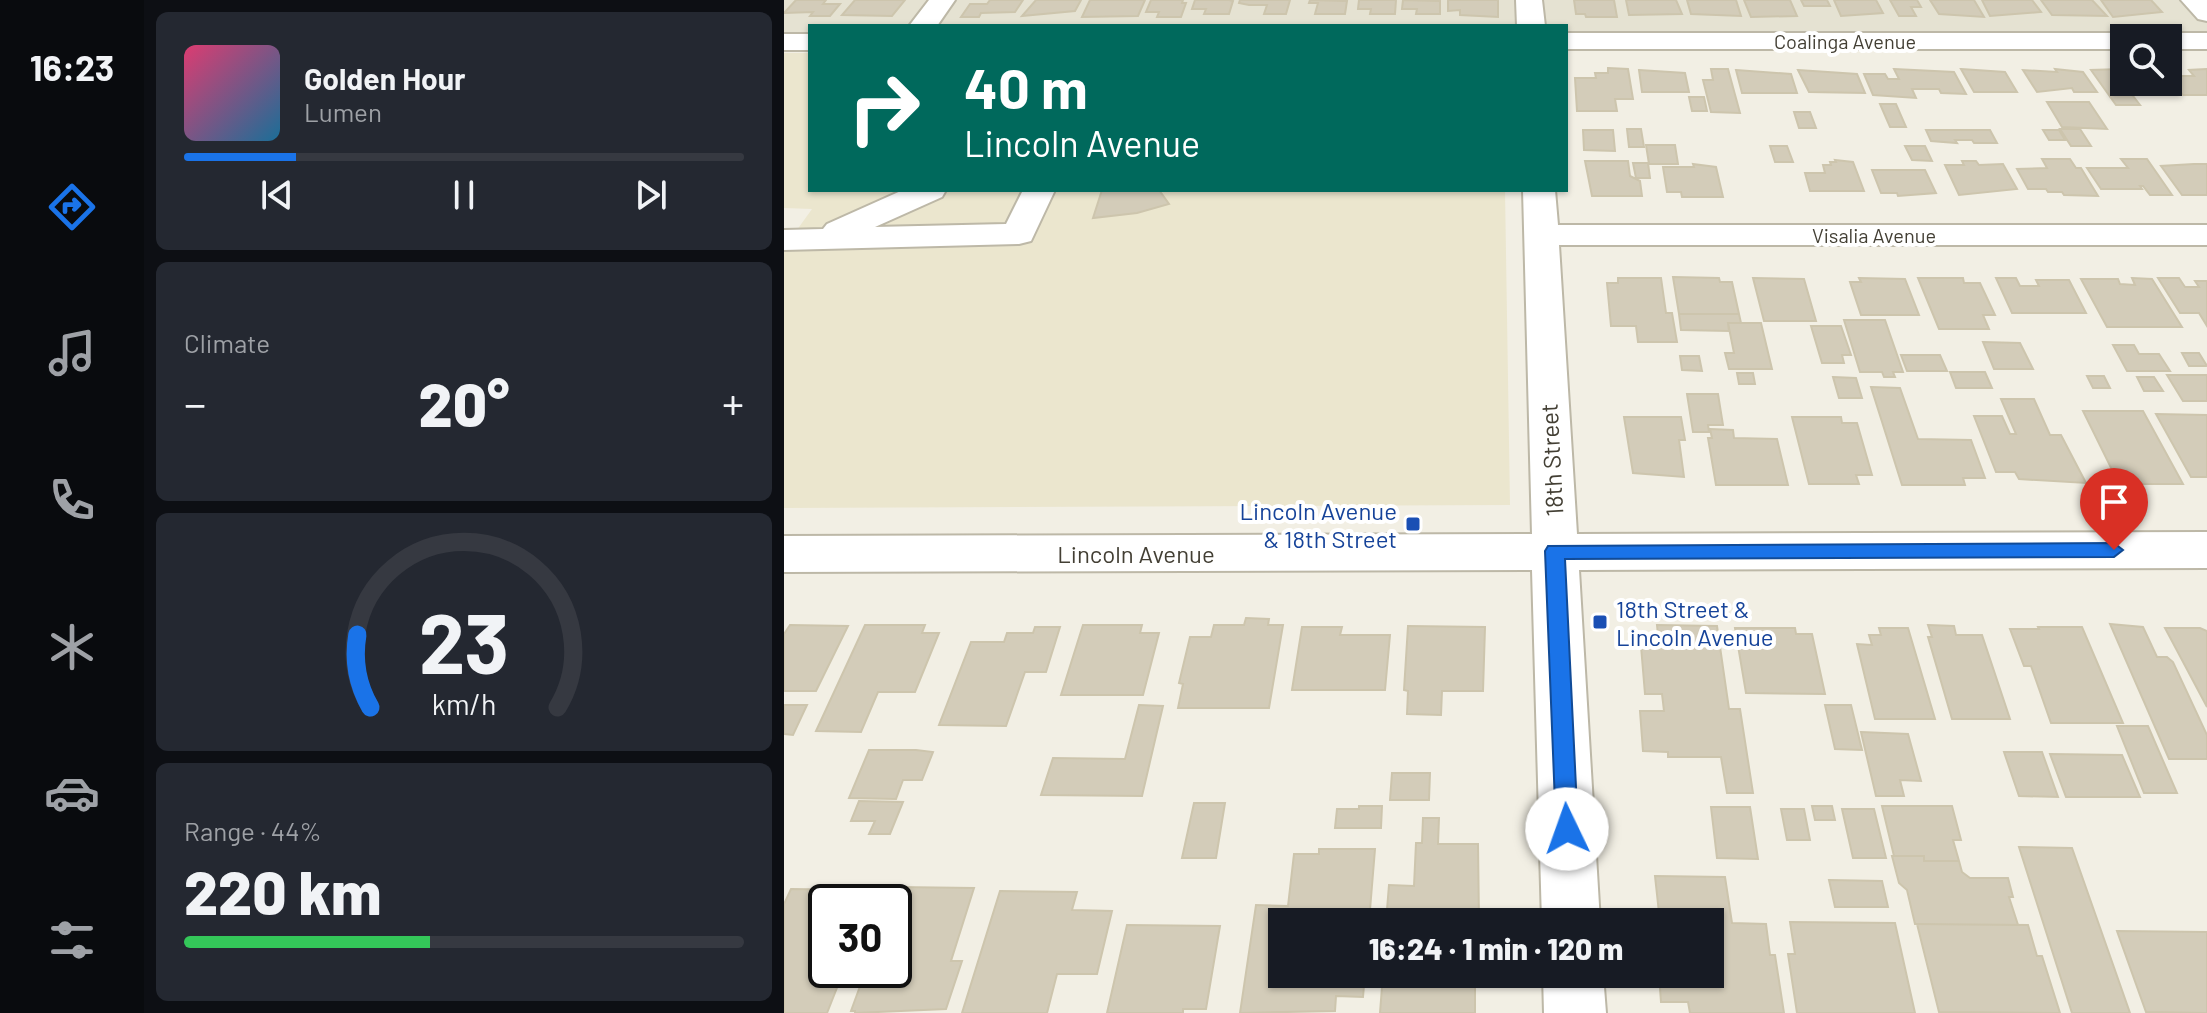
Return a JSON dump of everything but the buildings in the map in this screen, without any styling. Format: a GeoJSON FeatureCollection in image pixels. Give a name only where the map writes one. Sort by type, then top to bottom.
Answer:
{"type":"FeatureCollection","features":[{"type":"Feature","properties":{"kind":"street"},"geometry":{"type":"LineString","coordinates":[[924,24],[942,0]]}},
{"type":"Feature","properties":{"kind":"street"},"geometry":{"type":"LineString","coordinates":[[1529,0],[1531,24]]}},
{"type":"Feature","properties":{"kind":"street"},"geometry":{"type":"LineString","coordinates":[[2194,0],[2207,13]]}},
{"type":"Feature","properties":{"kind":"street","name":"Coalinga Avenue"},"geometry":{"type":"LineString","coordinates":[[1568,41],[2110,41]]}},
{"type":"Feature","properties":{"kind":"street"},"geometry":{"type":"LineString","coordinates":[[2182,41],[2207,41]]}},
{"type":"Feature","properties":{"kind":"street"},"geometry":{"type":"LineString","coordinates":[[784,42],[808,42]]}},
{"type":"Feature","properties":{"kind":"street"},"geometry":{"type":"LineString","coordinates":[[801,240],[925,192]]}},
{"type":"Feature","properties":{"kind":"street"},"geometry":{"type":"LineString","coordinates":[[801,240],[1019,234],[1038,192]]}},
{"type":"Feature","properties":{"kind":"street","name":"18th Street"},"geometry":{"type":"LineString","coordinates":[[1539,192],[1570,908]]}},
{"type":"Feature","properties":{"kind":"street","name":"Visalia Avenue"},"geometry":{"type":"LineString","coordinates":[[1541,235],[2207,235]]}},
{"type":"Feature","properties":{"kind":"street","name":"Lincoln Avenue"},"geometry":{"type":"LineString","coordinates":[[784,554],[2207,550]]}},
{"type":"Feature","properties":{"kind":"street"},"geometry":{"type":"LineString","coordinates":[[1574,988],[1575,1013]]}},
{"type":"Feature","properties":{"kind":"shaded area"},"geometry":{"type":"Polygon","coordinates":[[[784,0],[2207,0],[2207,32],[2182,32],[2182,24],[2110,24],[2110,32],[1568,32],[1568,24],[808,24],[808,32],[784,32],[784,0]]]}},
{"type":"Feature","properties":{"kind":"shaded area"},"geometry":{"type":"Polygon","coordinates":[[[784,53],[808,53],[808,192],[1505,192],[1510,505],[784,508],[784,248],[812,209],[784,208],[784,53]]]}},
{"type":"Feature","properties":{"kind":"place","name":"Lincoln Avenue & 18th Street"},"geometry":{"type":"Point","coordinates":[1413,524]}},
{"type":"Feature","properties":{"kind":"place","name":"18th Street & Lincoln Avenue"},"geometry":{"type":"Point","coordinates":[1600,622]}},
{"type":"Feature","properties":{"kind":"route"},"geometry":{"type":"LineString","coordinates":[[1567,829],[1555,551],[2114,550]]}}]}
